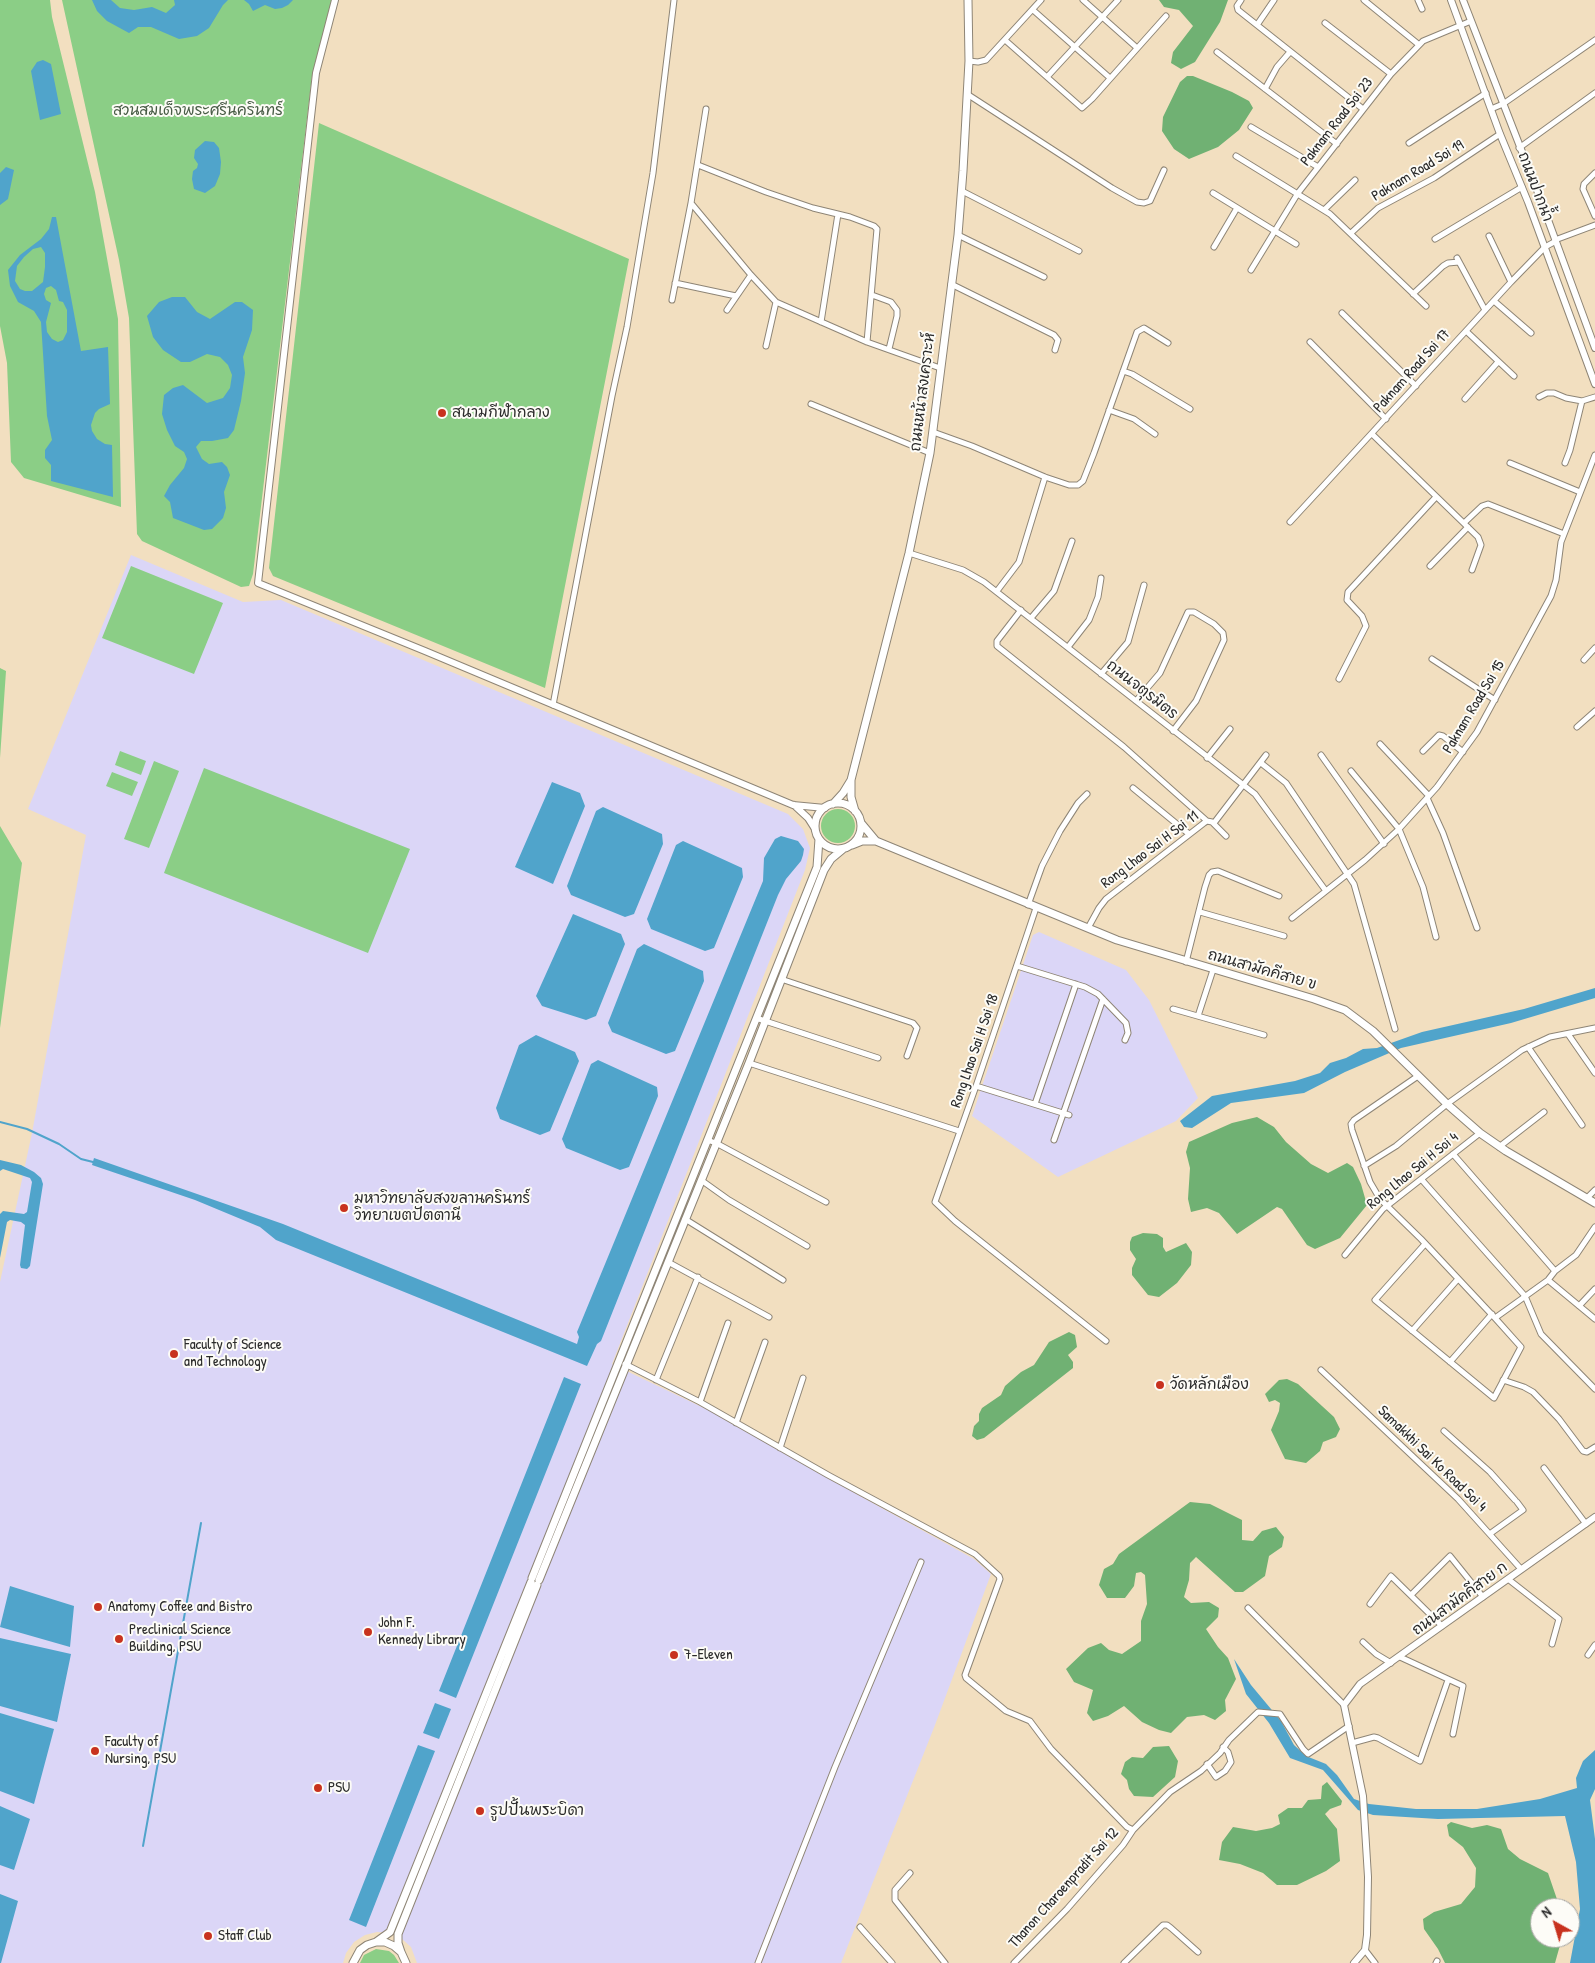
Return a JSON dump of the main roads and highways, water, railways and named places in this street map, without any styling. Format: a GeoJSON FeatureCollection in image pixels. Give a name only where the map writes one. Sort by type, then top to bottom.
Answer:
{"type":"FeatureCollection","features":[{"type":"Feature","properties":{"kind":"main road","name":"ถนนหน้าสงเคราะห์"},"geometry":{"type":"LineString","coordinates":[[855,811],[851,797],[851,780],[909,553],[933,432],[962,191],[969,61],[968,0]]}},
{"type":"Feature","properties":{"kind":"main road","name":"ถนนหน้าสงเคราะห์"},"geometry":{"type":"LineString","coordinates":[[833,804],[851,780]]}},
{"type":"Feature","properties":{"kind":"main road"},"geometry":{"type":"LineString","coordinates":[[353,1963],[360,1950],[390,1932],[535,1581],[668,1262],[749,1063],[824,870],[831,859],[858,836],[860,823],[855,811],[845,804],[833,804],[825,808],[817,817],[815,829],[819,839],[817,867],[618,1361],[535,1581],[398,1934],[398,1943],[406,1963]]}},
{"type":"Feature","properties":{"kind":"main road","name":"ถนนสามัคคีสาย ข"},"geometry":{"type":"LineString","coordinates":[[860,823],[876,841],[1117,940],[1345,1010],[1361,1020],[1447,1104],[1480,1133],[1499,1147],[1595,1203]]}},
{"type":"Feature","properties":{"kind":"main road"},"geometry":{"type":"LineString","coordinates":[[819,839],[829,848],[846,847],[862,841],[876,841]]}},
{"type":"Feature","properties":{"kind":"main road"},"geometry":{"type":"LineString","coordinates":[[376,1942],[385,1942],[401,1952]]}},
{"type":"Feature","properties":{"kind":"water"},"geometry":{"type":"Polygon","coordinates":[[[92,0],[111,0],[120,8],[134,10],[152,7],[166,13],[175,5],[174,0],[228,0],[209,28],[197,36],[179,39],[151,27],[138,27],[129,33],[107,21],[97,11],[92,0]]]}},
{"type":"Feature","properties":{"kind":"water"},"geometry":{"type":"Polygon","coordinates":[[[244,0],[293,0],[282,8],[275,9],[265,5],[253,11],[244,0]]]}},
{"type":"Feature","properties":{"kind":"water"},"geometry":{"type":"Polygon","coordinates":[[[43,60],[51,64],[61,114],[40,120],[31,71],[37,62],[43,60]]]}},
{"type":"Feature","properties":{"kind":"water"},"geometry":{"type":"Polygon","coordinates":[[[205,141],[214,142],[219,148],[221,162],[220,174],[215,186],[205,193],[194,189],[192,179],[193,171],[197,168],[198,164],[194,158],[195,150],[205,141]]]}},
{"type":"Feature","properties":{"kind":"water"},"geometry":{"type":"Polygon","coordinates":[[[6,167],[14,170],[8,199],[0,205],[0,173],[6,167]]]}},
{"type":"Feature","properties":{"kind":"water"},"geometry":{"type":"Polygon","coordinates":[[[52,217],[56,217],[81,351],[108,347],[110,404],[95,413],[91,425],[97,439],[105,444],[112,445],[113,497],[51,481],[51,465],[45,458],[45,450],[52,440],[47,416],[41,322],[34,311],[18,302],[10,286],[8,270],[20,255],[41,239],[49,229],[52,217]],[[41,247],[33,249],[17,266],[15,281],[20,289],[32,291],[43,282],[45,253],[41,247]],[[51,286],[46,288],[44,294],[46,300],[51,303],[46,322],[47,332],[52,339],[58,342],[63,340],[67,332],[67,310],[63,302],[59,301],[56,290],[51,286]]]}},
{"type":"Feature","properties":{"kind":"water"},"geometry":{"type":"Polygon","coordinates":[[[172,297],[185,297],[197,312],[210,319],[235,302],[242,302],[253,310],[252,330],[243,357],[245,373],[234,430],[228,438],[201,441],[196,447],[202,459],[209,464],[222,462],[227,467],[230,475],[224,492],[226,508],[223,518],[212,529],[204,530],[173,518],[170,502],[164,496],[170,485],[184,468],[187,459],[184,452],[175,446],[167,430],[162,414],[164,395],[173,388],[183,385],[207,403],[223,398],[230,388],[232,375],[228,365],[220,357],[207,354],[190,362],[181,362],[163,350],[153,337],[147,316],[159,302],[172,297]]]}},
{"type":"Feature","properties":{"kind":"water"},"geometry":{"type":"Polygon","coordinates":[[[552,782],[580,793],[585,806],[553,884],[515,867],[552,782]]]}},
{"type":"Feature","properties":{"kind":"water"},"geometry":{"type":"Polygon","coordinates":[[[603,807],[662,834],[663,844],[634,914],[625,917],[571,895],[567,886],[596,811],[603,807]]]}},
{"type":"Feature","properties":{"kind":"water"},"geometry":{"type":"Polygon","coordinates":[[[781,836],[798,841],[804,849],[801,861],[786,879],[778,895],[601,1341],[597,1344],[587,1366],[276,1240],[260,1227],[195,1200],[92,1165],[94,1158],[283,1224],[577,1344],[579,1337],[577,1332],[763,881],[764,858],[775,839],[781,836]]]}},
{"type":"Feature","properties":{"kind":"water"},"geometry":{"type":"Polygon","coordinates":[[[683,841],[742,868],[743,877],[714,948],[705,951],[651,929],[647,919],[676,845],[683,841]]]}},
{"type":"Feature","properties":{"kind":"water"},"geometry":{"type":"Polygon","coordinates":[[[573,914],[621,934],[625,944],[596,1016],[586,1020],[542,1006],[536,996],[573,914]]]}},
{"type":"Feature","properties":{"kind":"water"},"geometry":{"type":"Polygon","coordinates":[[[644,944],[703,971],[704,981],[675,1051],[666,1054],[612,1032],[608,1023],[637,949],[644,944]]]}},
{"type":"Feature","properties":{"kind":"water"},"geometry":{"type":"Polygon","coordinates":[[[1595,988],[1595,998],[1511,1023],[1401,1048],[1345,1072],[1304,1093],[1231,1103],[1192,1128],[1184,1127],[1180,1121],[1212,1096],[1295,1081],[1320,1073],[1330,1063],[1346,1058],[1363,1049],[1377,1048],[1422,1032],[1524,1009],[1595,988]]]}},
{"type":"Feature","properties":{"kind":"water"},"geometry":{"type":"Polygon","coordinates":[[[536,1035],[575,1052],[579,1061],[550,1131],[540,1135],[500,1119],[496,1108],[519,1045],[536,1035]]]}},
{"type":"Feature","properties":{"kind":"water"},"geometry":{"type":"Polygon","coordinates":[[[598,1060],[657,1087],[658,1096],[629,1167],[620,1170],[566,1148],[562,1139],[591,1064],[598,1060]]]}},
{"type":"Feature","properties":{"kind":"water"},"geometry":{"type":"Polygon","coordinates":[[[0,1160],[21,1165],[34,1172],[41,1178],[43,1184],[30,1266],[27,1269],[21,1268],[20,1265],[25,1225],[21,1222],[10,1220],[7,1222],[0,1258],[0,1214],[3,1211],[24,1214],[27,1212],[32,1182],[30,1178],[3,1169],[0,1171],[0,1160]]]}},
{"type":"Feature","properties":{"kind":"water"},"geometry":{"type":"Polygon","coordinates":[[[564,1377],[581,1384],[456,1698],[439,1691],[564,1377]]]}},
{"type":"Feature","properties":{"kind":"water"},"geometry":{"type":"Polygon","coordinates":[[[10,1586],[74,1606],[70,1647],[0,1627],[10,1586]]]}},
{"type":"Feature","properties":{"kind":"water"},"geometry":{"type":"Polygon","coordinates":[[[0,1638],[71,1654],[57,1722],[0,1706],[0,1638]]]}},
{"type":"Feature","properties":{"kind":"water"},"geometry":{"type":"Polygon","coordinates":[[[1234,1659],[1251,1685],[1281,1721],[1294,1745],[1306,1756],[1326,1764],[1337,1775],[1354,1799],[1369,1804],[1416,1809],[1477,1809],[1540,1799],[1577,1788],[1576,1778],[1583,1761],[1595,1750],[1595,1789],[1590,1800],[1595,1839],[1595,1963],[1570,1963],[1573,1948],[1580,1948],[1580,1898],[1576,1862],[1565,1816],[1438,1819],[1373,1815],[1358,1810],[1323,1770],[1290,1758],[1269,1723],[1246,1694],[1234,1659]]]}},
{"type":"Feature","properties":{"kind":"water"},"geometry":{"type":"Polygon","coordinates":[[[435,1703],[451,1709],[439,1739],[423,1733],[435,1703]]]}},
{"type":"Feature","properties":{"kind":"water"},"geometry":{"type":"Polygon","coordinates":[[[0,1713],[54,1729],[34,1804],[0,1791],[0,1713]]]}},
{"type":"Feature","properties":{"kind":"water"},"geometry":{"type":"Polygon","coordinates":[[[418,1745],[435,1751],[366,1927],[349,1920],[418,1745]]]}},
{"type":"Feature","properties":{"kind":"water"},"geometry":{"type":"Polygon","coordinates":[[[0,1806],[30,1819],[14,1870],[0,1865],[0,1806]]]}},
{"type":"Feature","properties":{"kind":"water"},"geometry":{"type":"Polygon","coordinates":[[[0,1894],[18,1901],[1,1963],[0,1963],[0,1894]]]}},
{"type":"Feature","properties":{"kind":"waterway"},"geometry":{"type":"LineString","coordinates":[[0,1122],[27,1129],[59,1144],[81,1159],[93,1162]]}},
{"type":"Feature","properties":{"kind":"waterway"},"geometry":{"type":"LineString","coordinates":[[143,1846],[201,1523]]}},
{"type":"Feature","properties":{"kind":"place","name":"สนามกีฬากลาง"},"geometry":{"type":"Point","coordinates":[442,413]}},
{"type":"Feature","properties":{"kind":"place","name":"มหาวิทยาลัยสงขลานครินทร์ วิทยาเขตปัตตานี"},"geometry":{"type":"Point","coordinates":[344,1208]}},
{"type":"Feature","properties":{"kind":"place","name":"Faculty of Science and Technology"},"geometry":{"type":"Point","coordinates":[174,1354]}},
{"type":"Feature","properties":{"kind":"place","name":"วัดหลักเมือง"},"geometry":{"type":"Point","coordinates":[1160,1385]}},
{"type":"Feature","properties":{"kind":"place","name":"Anatomy Coffee and Bistro"},"geometry":{"type":"Point","coordinates":[98,1607]}},
{"type":"Feature","properties":{"kind":"place","name":"John F. Kennedy Library"},"geometry":{"type":"Point","coordinates":[368,1632]}},
{"type":"Feature","properties":{"kind":"place","name":"Preclinical Science Building, PSU"},"geometry":{"type":"Point","coordinates":[119,1639]}},
{"type":"Feature","properties":{"kind":"place","name":"7-Eleven"},"geometry":{"type":"Point","coordinates":[674,1655]}},
{"type":"Feature","properties":{"kind":"place","name":"Faculty of Nursing, PSU"},"geometry":{"type":"Point","coordinates":[95,1751]}},
{"type":"Feature","properties":{"kind":"place","name":"PSU"},"geometry":{"type":"Point","coordinates":[318,1788]}},
{"type":"Feature","properties":{"kind":"place","name":"รูปปั้นพระบิดา"},"geometry":{"type":"Point","coordinates":[480,1811]}},
{"type":"Feature","properties":{"kind":"place","name":"Staff Club"},"geometry":{"type":"Point","coordinates":[208,1936]}},
{"type":"Feature","properties":{"kind":"park label","name":"สวนสมเด็จพระศรีนครินทร์"},"geometry":{"type":"Point","coordinates":[198,111]}}]}
